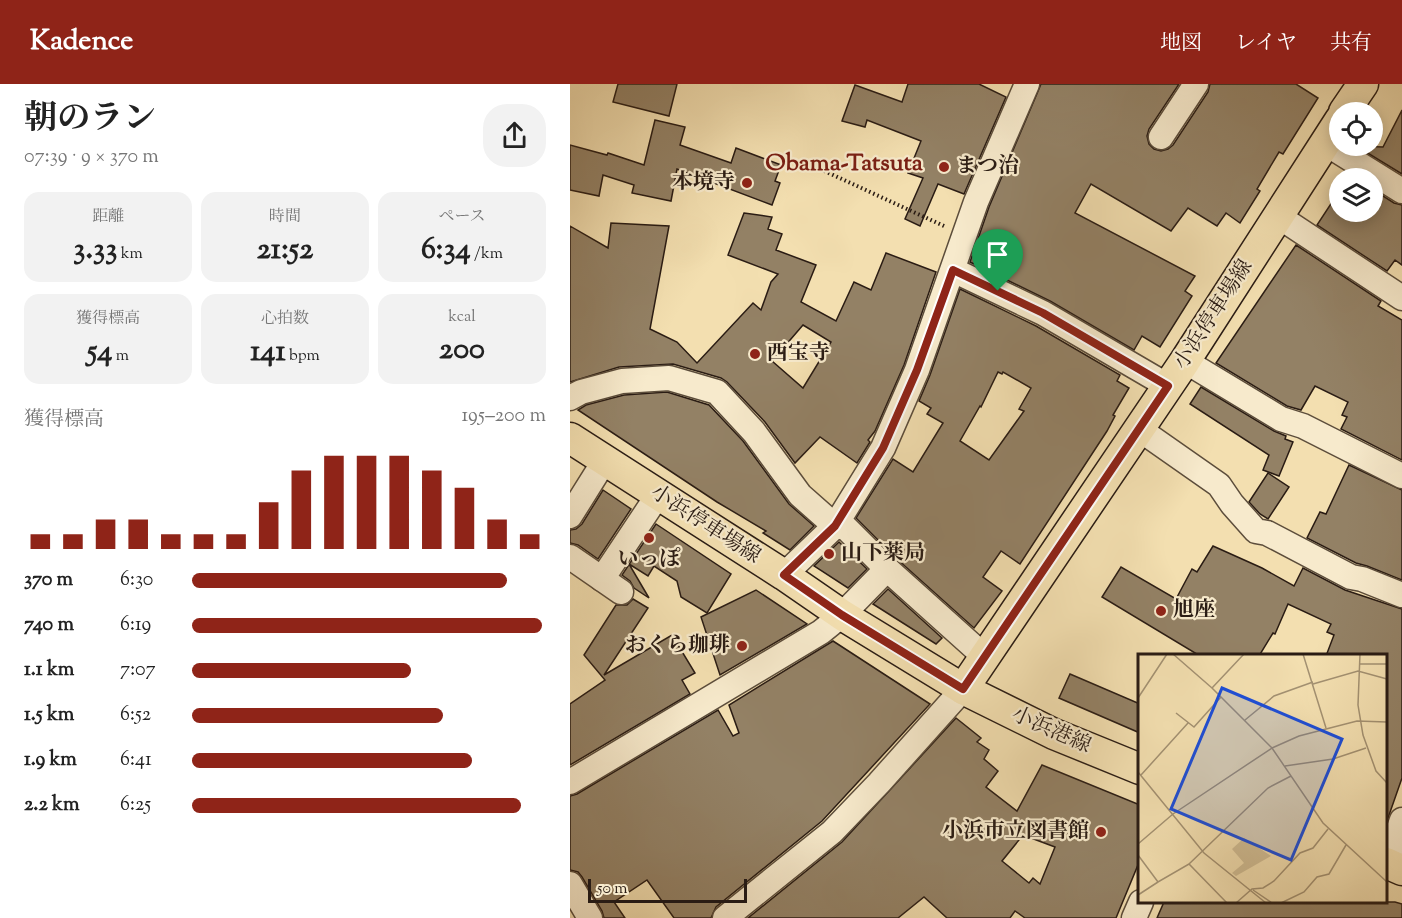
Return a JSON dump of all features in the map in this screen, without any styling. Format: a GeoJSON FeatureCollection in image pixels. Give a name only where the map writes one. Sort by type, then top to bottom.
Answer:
{"type":"FeatureCollection","features":[{"type":"Feature","properties":{"kind":"main road"},"geometry":{"type":"LineString","coordinates":[[1351,102],[1363,84]]}},
{"type":"Feature","properties":{"kind":"main road","name":"小浜停車場線"},"geometry":{"type":"LineString","coordinates":[[570,438],[784,575],[842,615],[963,689],[1185,361],[1329,137]]}},
{"type":"Feature","properties":{"kind":"main road","name":"小浜港線"},"geometry":{"type":"LineString","coordinates":[[963,689],[1054,734],[1138,768]]}},
{"type":"Feature","properties":{"kind":"street"},"geometry":{"type":"LineString","coordinates":[[784,575],[835,526],[883,448],[917,370],[976,202],[1027,84]]}},
{"type":"Feature","properties":{"kind":"street"},"geometry":{"type":"LineString","coordinates":[[1161,137],[1196,84]]}},
{"type":"Feature","properties":{"kind":"street"},"geometry":{"type":"LineString","coordinates":[[1360,156],[1402,191]]}},
{"type":"Feature","properties":{"kind":"street"},"geometry":{"type":"LineString","coordinates":[[1278,216],[1402,298]]}},
{"type":"Feature","properties":{"kind":"street"},"geometry":{"type":"LineString","coordinates":[[953,270],[1043,313],[1168,386]]}},
{"type":"Feature","properties":{"kind":"street"},"geometry":{"type":"LineString","coordinates":[[1185,361],[1281,419],[1302,426],[1402,476]]}},
{"type":"Feature","properties":{"kind":"street"},"geometry":{"type":"LineString","coordinates":[[570,398],[581,392],[622,381],[669,378],[717,392],[754,432],[800,495],[835,526],[846,528],[887,569],[984,657]]}},
{"type":"Feature","properties":{"kind":"street"},"geometry":{"type":"LineString","coordinates":[[1139,429],[1220,485],[1232,504],[1257,531],[1267,533],[1351,577],[1402,594]]}},
{"type":"Feature","properties":{"kind":"street"},"geometry":{"type":"LineString","coordinates":[[570,516],[605,460]]}},
{"type":"Feature","properties":{"kind":"street"},"geometry":{"type":"LineString","coordinates":[[570,557],[611,585],[658,495]]}},
{"type":"Feature","properties":{"kind":"street"},"geometry":{"type":"LineString","coordinates":[[570,782],[821,632],[842,615],[887,569]]}},
{"type":"Feature","properties":{"kind":"street"},"geometry":{"type":"LineString","coordinates":[[725,918],[832,832],[963,689]]}},
{"type":"Feature","properties":{"kind":"street"},"geometry":{"type":"LineString","coordinates":[[1391,866],[1402,820]]}},
{"type":"Feature","properties":{"kind":"street"},"geometry":{"type":"LineString","coordinates":[[570,884],[590,918]]}},
{"type":"Feature","properties":{"kind":"street"},"geometry":{"type":"LineString","coordinates":[[1134,918],[1141,903]]}},
{"type":"Feature","properties":{"kind":"path"},"geometry":{"type":"LineString","coordinates":[[820,168],[964,236]]}},
{"type":"Feature","properties":{"kind":"building"},"geometry":{"type":"Polygon","coordinates":[[[618,84],[677,84],[669,116],[613,102],[618,84]]]}},
{"type":"Feature","properties":{"kind":"building"},"geometry":{"type":"Polygon","coordinates":[[[908,84],[979,84],[1006,97],[964,194],[938,184],[920,226],[905,219],[923,178],[908,173],[921,141],[867,120],[865,127],[842,121],[855,85],[902,102],[908,84]]]}},
{"type":"Feature","properties":{"kind":"building"},"geometry":{"type":"Polygon","coordinates":[[[1041,84],[1179,84],[1149,129],[1147,136],[1149,144],[1161,151],[1173,145],[1208,92],[1210,84],[1296,84],[1318,98],[1283,154],[1279,152],[1257,189],[1260,191],[1240,223],[1226,213],[1217,226],[1188,208],[1171,231],[1091,184],[1075,213],[1195,276],[1185,291],[1192,296],[1160,347],[1142,336],[1134,350],[1050,301],[970,262],[989,207],[1041,84]]]}},
{"type":"Feature","properties":{"kind":"building"},"geometry":{"type":"Polygon","coordinates":[[[1402,110],[1402,174],[1372,156],[1383,156],[1383,147],[1402,110]]]}},
{"type":"Feature","properties":{"kind":"building"},"geometry":{"type":"Polygon","coordinates":[[[655,120],[685,127],[680,145],[731,163],[736,148],[781,165],[775,181],[780,183],[772,205],[677,169],[671,201],[632,193],[634,185],[603,175],[599,196],[570,190],[570,145],[607,155],[608,153],[644,165],[655,120]]]}},
{"type":"Feature","properties":{"kind":"building"},"geometry":{"type":"Polygon","coordinates":[[[1383,196],[1402,205],[1402,265],[1395,260],[1387,271],[1317,225],[1329,207],[1329,222],[1383,222],[1383,196]]]}},
{"type":"Feature","properties":{"kind":"building"},"geometry":{"type":"Polygon","coordinates":[[[744,213],[772,217],[768,229],[782,234],[776,250],[816,265],[801,302],[836,321],[854,282],[871,290],[886,253],[936,272],[904,365],[875,431],[868,440],[870,442],[857,463],[820,437],[795,463],[765,422],[727,382],[721,378],[673,364],[619,367],[570,382],[570,226],[608,248],[611,223],[669,226],[650,329],[677,342],[697,363],[753,303],[761,310],[771,282],[778,274],[728,255],[744,213]],[[803,325],[772,361],[803,388],[831,342],[803,325]]]}},
{"type":"Feature","properties":{"kind":"building"},"geometry":{"type":"Polygon","coordinates":[[[1296,245],[1381,301],[1378,306],[1402,320],[1402,460],[1341,429],[1347,417],[1342,415],[1348,402],[1315,386],[1301,410],[1287,406],[1216,363],[1296,245]]]}},
{"type":"Feature","properties":{"kind":"building"},"geometry":{"type":"Polygon","coordinates":[[[960,289],[1036,326],[1120,375],[1117,381],[1129,388],[1113,415],[1115,416],[1107,431],[1020,564],[1001,551],[983,577],[1002,591],[974,628],[897,559],[856,518],[893,459],[913,472],[943,423],[927,414],[931,408],[919,401],[960,289]],[[998,372],[981,407],[960,441],[989,460],[1024,411],[1019,409],[1031,388],[1003,372],[1002,374],[998,372]]]}},
{"type":"Feature","properties":{"kind":"building"},"geometry":{"type":"Polygon","coordinates":[[[1201,387],[1293,442],[1279,476],[1263,470],[1269,455],[1190,404],[1201,387]]]}},
{"type":"Feature","properties":{"kind":"building"},"geometry":{"type":"Polygon","coordinates":[[[667,392],[709,405],[743,441],[789,504],[814,526],[790,550],[763,533],[766,531],[717,502],[578,410],[586,405],[624,395],[667,392]]]}},
{"type":"Feature","properties":{"kind":"building"},"geometry":{"type":"Polygon","coordinates":[[[1349,465],[1402,490],[1402,580],[1356,563],[1307,538],[1320,512],[1326,514],[1349,465]]]}},
{"type":"Feature","properties":{"kind":"building"},"geometry":{"type":"Polygon","coordinates":[[[1268,473],[1289,487],[1268,519],[1249,502],[1268,473]]]}},
{"type":"Feature","properties":{"kind":"building"},"geometry":{"type":"Polygon","coordinates":[[[603,490],[631,509],[598,559],[578,545],[570,543],[570,530],[582,524],[603,490]]]}},
{"type":"Feature","properties":{"kind":"building"},"geometry":{"type":"Polygon","coordinates":[[[656,524],[731,574],[707,613],[681,597],[677,581],[654,566],[648,576],[629,564],[656,524]]]}},
{"type":"Feature","properties":{"kind":"building"},"geometry":{"type":"Polygon","coordinates":[[[839,542],[867,569],[848,588],[814,566],[839,542]]]}},
{"type":"Feature","properties":{"kind":"building"},"geometry":{"type":"Polygon","coordinates":[[[1213,546],[1262,568],[1294,586],[1303,568],[1345,590],[1402,609],[1402,778],[1388,818],[1387,654],[1327,654],[1334,635],[1327,632],[1331,624],[1288,604],[1275,634],[1273,633],[1260,654],[1197,654],[1102,597],[1121,567],[1176,599],[1192,569],[1197,572],[1213,546]]]}},
{"type":"Feature","properties":{"kind":"building"},"geometry":{"type":"Polygon","coordinates":[[[629,564],[649,598],[634,588],[630,581],[622,575],[629,564]]]}},
{"type":"Feature","properties":{"kind":"building"},"geometry":{"type":"Polygon","coordinates":[[[888,589],[942,638],[936,644],[873,604],[888,589]]]}},
{"type":"Feature","properties":{"kind":"building"},"geometry":{"type":"Polygon","coordinates":[[[756,590],[807,624],[720,675],[701,617],[756,590]]]}},
{"type":"Feature","properties":{"kind":"building"},"geometry":{"type":"Polygon","coordinates":[[[633,599],[648,608],[604,675],[672,635],[695,673],[682,680],[690,694],[570,765],[570,704],[605,680],[584,655],[616,605],[627,605],[633,599]]]}},
{"type":"Feature","properties":{"kind":"building"},"geometry":{"type":"Polygon","coordinates":[[[833,641],[930,704],[822,821],[716,907],[711,918],[674,918],[647,880],[614,902],[625,918],[604,918],[582,877],[578,872],[570,870],[570,796],[718,710],[733,736],[739,733],[729,705],[833,641]]]}},
{"type":"Feature","properties":{"kind":"building"},"geometry":{"type":"Polygon","coordinates":[[[1070,674],[1138,703],[1138,732],[1059,698],[1070,674]]]}},
{"type":"Feature","properties":{"kind":"building"},"geometry":{"type":"Polygon","coordinates":[[[956,718],[981,738],[977,742],[989,750],[984,759],[998,771],[986,787],[1017,811],[1042,765],[1138,804],[1138,865],[1116,918],[1025,918],[1015,911],[1010,918],[947,918],[924,897],[898,918],[748,918],[842,842],[956,718]],[[1023,835],[1002,861],[1029,883],[1033,878],[1040,884],[1055,847],[1023,835]]]}},
{"type":"Feature","properties":{"kind":"building"},"geometry":{"type":"Polygon","coordinates":[[[1395,902],[1402,904],[1402,918],[1157,918],[1164,903],[1395,902]]]}},
{"type":"Feature","properties":{"kind":"place","name":"まつ治"},"geometry":{"type":"Point","coordinates":[944,167]}},
{"type":"Feature","properties":{"kind":"place","name":"本境寺"},"geometry":{"type":"Point","coordinates":[747,183]}},
{"type":"Feature","properties":{"kind":"place","name":"西宝寺"},"geometry":{"type":"Point","coordinates":[755,354]}},
{"type":"Feature","properties":{"kind":"place","name":"いっぽ"},"geometry":{"type":"Point","coordinates":[649,538]}},
{"type":"Feature","properties":{"kind":"place","name":"山下薬局"},"geometry":{"type":"Point","coordinates":[829,554]}},
{"type":"Feature","properties":{"kind":"place","name":"旭座"},"geometry":{"type":"Point","coordinates":[1161,611]}},
{"type":"Feature","properties":{"kind":"place","name":"おくら珈琲"},"geometry":{"type":"Point","coordinates":[742,646]}},
{"type":"Feature","properties":{"kind":"place","name":"小浜市立図書館"},"geometry":{"type":"Point","coordinates":[1101,832]}},
{"type":"Feature","properties":{"kind":"district","name":"Obama-Tatsuta"},"geometry":{"type":"Point","coordinates":[844,164]}},
{"type":"Feature","properties":{"kind":"route"},"geometry":{"type":"LineString","coordinates":[[953,270],[998,291],[1043,313],[1168,386],[963,689],[842,615],[784,575],[835,526],[883,448],[917,370],[953,270]]}}]}
